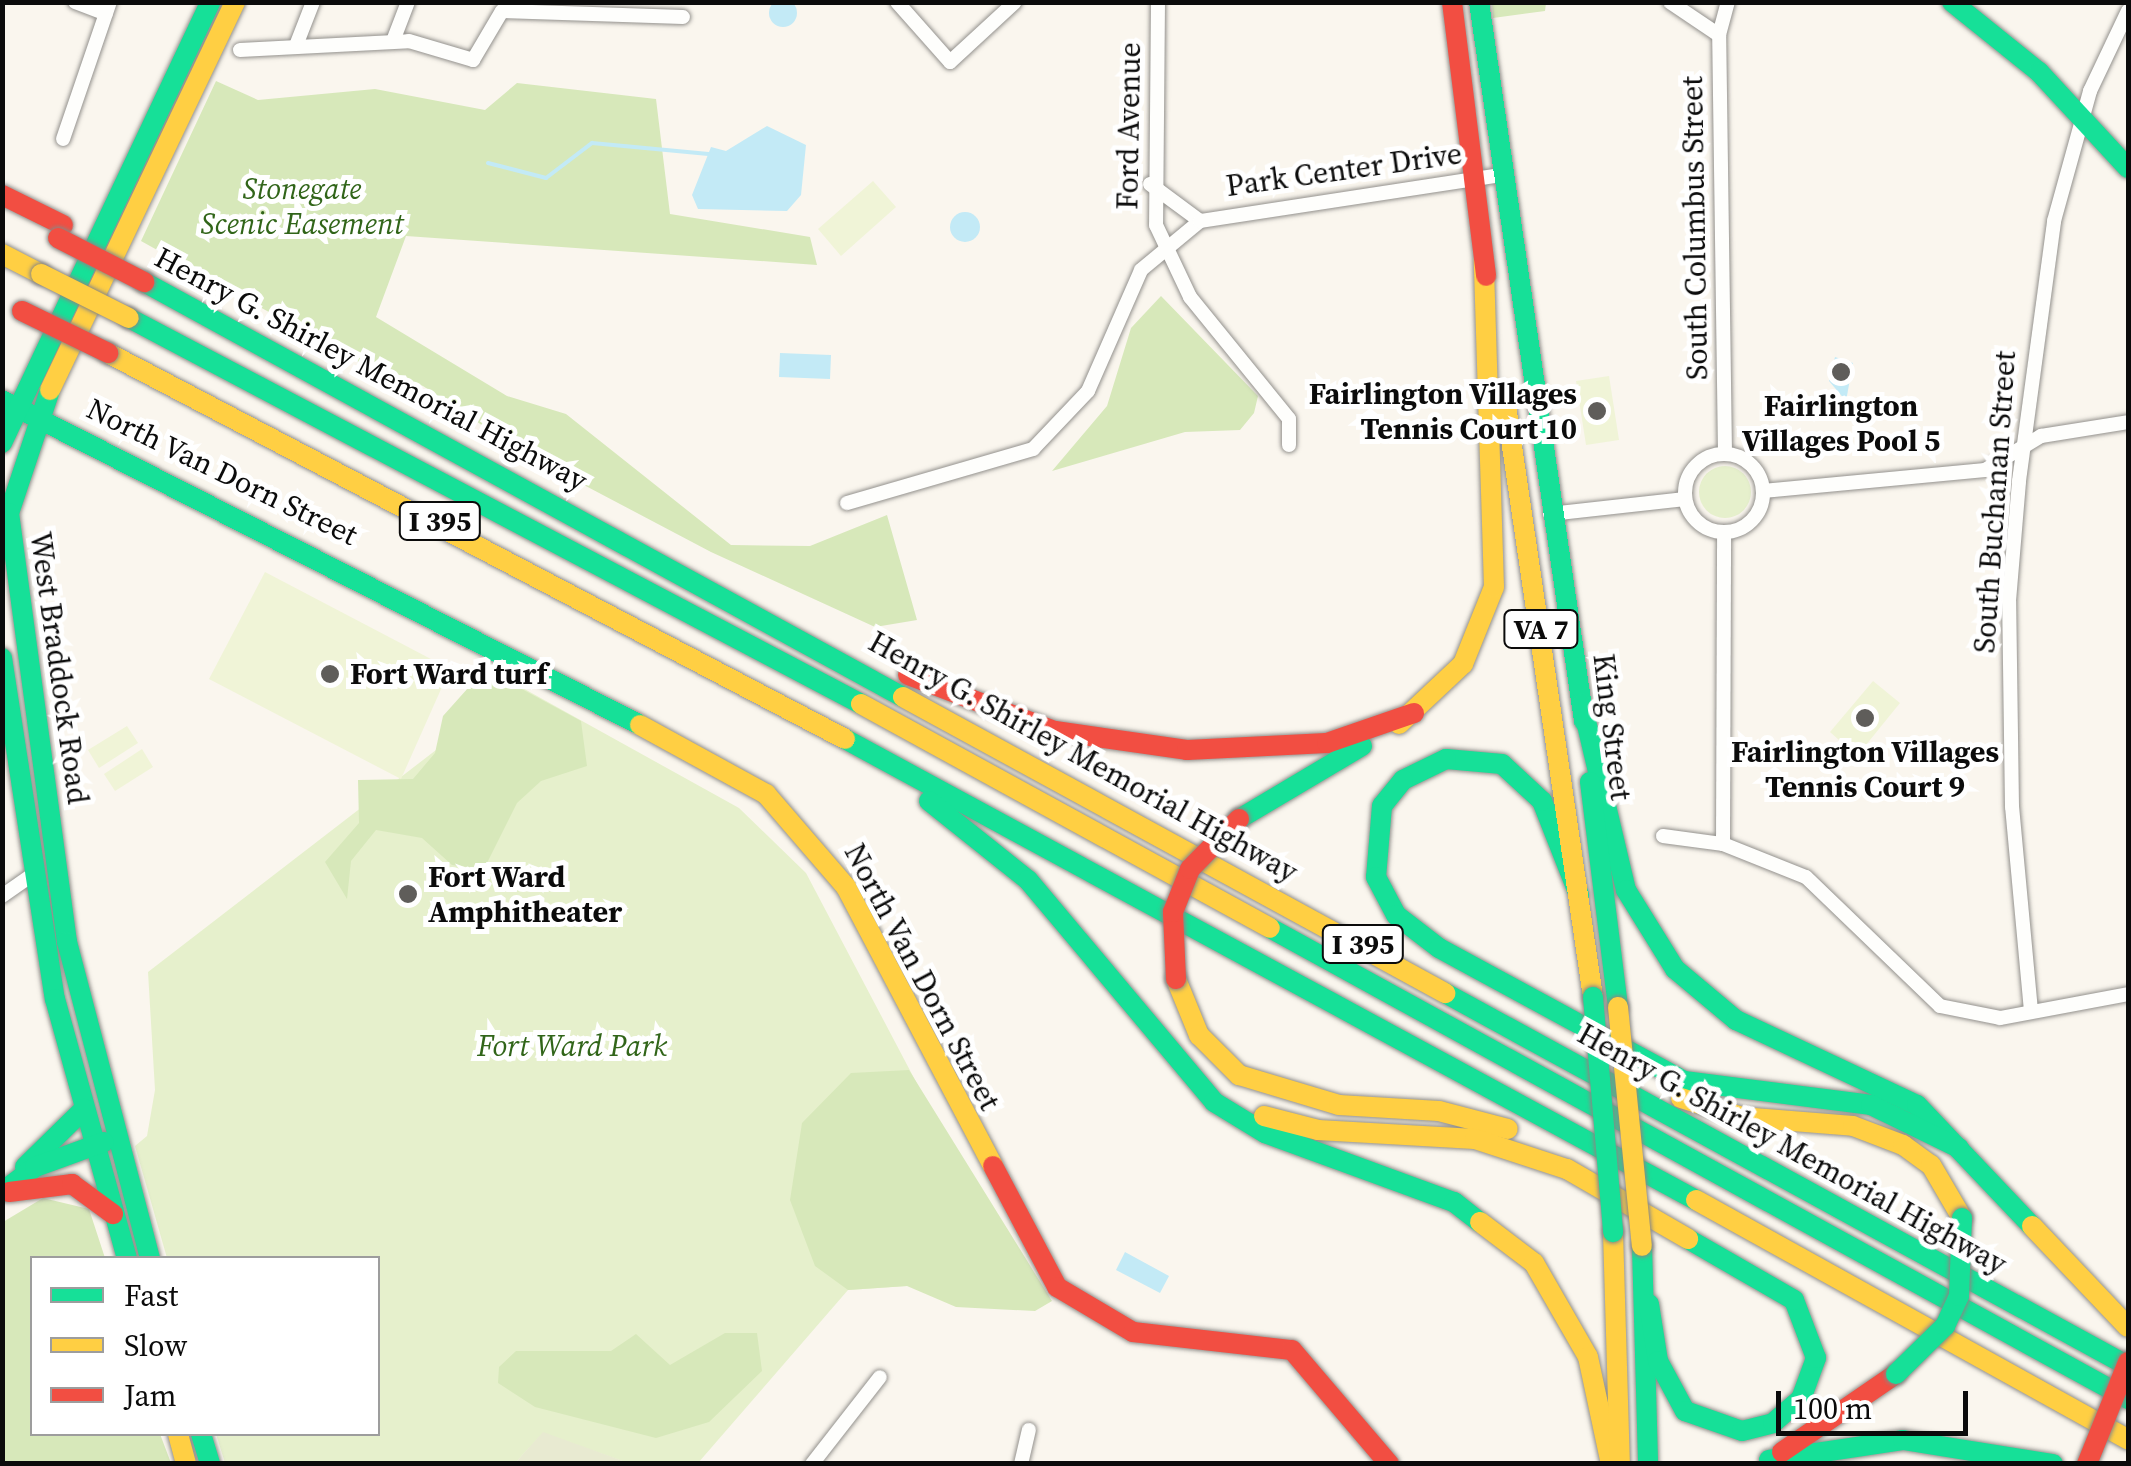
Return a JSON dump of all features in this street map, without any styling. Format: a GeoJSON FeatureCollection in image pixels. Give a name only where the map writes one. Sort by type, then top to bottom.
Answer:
{"type":"FeatureCollection","features":[{"type":"Feature","properties":{"kind":"main road","name":"West Braddock Road"},"geometry":{"type":"LineString","coordinates":[[126,1256],[84,1109],[35,873],[9,670],[10,513],[20,407],[210,2]]}},
{"type":"Feature","properties":{"kind":"main road","name":"West Braddock Road"},"geometry":{"type":"LineString","coordinates":[[2,443],[235,2]]}},
{"type":"Feature","properties":{"kind":"main road","name":"King Street"},"geometry":{"type":"LineString","coordinates":[[1452,2],[1484,262],[1592,997],[1613,1232],[1620,1464]]}},
{"type":"Feature","properties":{"kind":"main road","name":"King Street"},"geometry":{"type":"LineString","coordinates":[[1479,2],[1549,514],[1582,704],[1618,1007],[1649,1304],[1648,1464]]}},
{"type":"Feature","properties":{"kind":"main road"},"geometry":{"type":"LineString","coordinates":[[1952,2],[2081,119],[2128,168]]}},
{"type":"Feature","properties":{"kind":"main road"},"geometry":{"type":"LineString","coordinates":[[2,195],[60,232]]}},
{"type":"Feature","properties":{"kind":"main road"},"geometry":{"type":"LineString","coordinates":[[2,213],[60,232]]}},
{"type":"Feature","properties":{"kind":"main road","name":"Henry G. Shirley Memorial Highway"},"geometry":{"type":"LineString","coordinates":[[60,232],[147,276],[222,304],[262,343],[2128,1364]]}},
{"type":"Feature","properties":{"kind":"main road"},"geometry":{"type":"LineString","coordinates":[[2,254],[773,656],[2128,1399]]}},
{"type":"Feature","properties":{"kind":"main road"},"geometry":{"type":"LineString","coordinates":[[1484,262],[1494,586],[1463,664],[1414,714],[1239,818],[1190,869],[1174,912],[1176,980],[1199,1035],[1238,1075],[1339,1106],[1439,1111],[1534,1136],[1734,1225]]}},
{"type":"Feature","properties":{"kind":"main road","name":"I 395"},"geometry":{"type":"LineString","coordinates":[[2,302],[685,651],[2128,1439]]}},
{"type":"Feature","properties":{"kind":"main road","name":"North Van Dorn Street"},"geometry":{"type":"LineString","coordinates":[[20,407],[508,650],[766,794],[846,888],[1057,1287],[1133,1332],[1256,1338],[1292,1350],[1389,1464]]}},
{"type":"Feature","properties":{"kind":"main road"},"geometry":{"type":"LineString","coordinates":[[596,523],[930,687],[1094,740],[1294,748],[1414,714]]}},
{"type":"Feature","properties":{"kind":"main road"},"geometry":{"type":"LineString","coordinates":[[685,651],[970,826],[1043,897],[1173,1062],[1250,1126],[1454,1202],[1515,1245],[1578,1333],[1611,1464]]}},
{"type":"Feature","properties":{"kind":"main road","name":"West Braddock Road"},"geometry":{"type":"LineString","coordinates":[[9,670],[67,942],[115,1138],[149,1256]]}},
{"type":"Feature","properties":{"kind":"main road"},"geometry":{"type":"LineString","coordinates":[[1582,704],[1622,878],[1675,969],[1736,1020],[1918,1105],[2128,1328]]}},
{"type":"Feature","properties":{"kind":"main road"},"geometry":{"type":"LineString","coordinates":[[1578,894],[1542,801],[1502,764],[1461,757],[1432,764],[1382,806],[1376,876],[1396,915],[1438,948],[1684,1080],[1871,1105],[1960,1148]]}},
{"type":"Feature","properties":{"kind":"main road"},"geometry":{"type":"LineString","coordinates":[[1365,945],[1666,1093],[1742,1117],[1854,1126],[1903,1145],[1930,1165],[1962,1218],[1959,1296],[1945,1326],[1896,1374],[1766,1462]]}},
{"type":"Feature","properties":{"kind":"main road"},"geometry":{"type":"LineString","coordinates":[[1173,1062],[1277,1120],[1475,1140],[1568,1169],[1794,1300],[1816,1358],[1801,1398],[1773,1423],[1742,1431],[1685,1411],[1658,1361],[1649,1304]]}},
{"type":"Feature","properties":{"kind":"main road"},"geometry":{"type":"LineString","coordinates":[[6,1189],[84,1109]]}},
{"type":"Feature","properties":{"kind":"main road"},"geometry":{"type":"LineString","coordinates":[[6,1189],[115,1138]]}},
{"type":"Feature","properties":{"kind":"main road"},"geometry":{"type":"LineString","coordinates":[[6,1189],[64,1182],[114,1216]]}},
{"type":"Feature","properties":{"kind":"main road"},"geometry":{"type":"LineString","coordinates":[[2087,1464],[2128,1364]]}},
{"type":"Feature","properties":{"kind":"main road"},"geometry":{"type":"LineString","coordinates":[[179,1436],[186,1464]]}},
{"type":"Feature","properties":{"kind":"main road"},"geometry":{"type":"LineString","coordinates":[[202,1436],[210,1464]]}},
{"type":"Feature","properties":{"kind":"main road"},"geometry":{"type":"LineString","coordinates":[[1766,1462],[1903,1440],[2053,1464]]}},
{"type":"Feature","properties":{"kind":"street"},"geometry":{"type":"LineString","coordinates":[[63,140],[108,8],[76,2]]}},
{"type":"Feature","properties":{"kind":"street"},"geometry":{"type":"LineString","coordinates":[[297,43],[312,2]]}},
{"type":"Feature","properties":{"kind":"street"},"geometry":{"type":"LineString","coordinates":[[393,41],[408,2]]}},
{"type":"Feature","properties":{"kind":"street"},"geometry":{"type":"LineString","coordinates":[[897,2],[950,62],[1015,2]]}},
{"type":"Feature","properties":{"kind":"street","name":"Ford Avenue"},"geometry":{"type":"LineString","coordinates":[[1158,2],[1150,184],[1166,248],[1200,312],[1288,419],[1289,446]]}},
{"type":"Feature","properties":{"kind":"street"},"geometry":{"type":"LineString","coordinates":[[1670,2],[1718,34]]}},
{"type":"Feature","properties":{"kind":"street","name":"South Columbus Street"},"geometry":{"type":"LineString","coordinates":[[1725,453],[1718,34],[1728,2]]}},
{"type":"Feature","properties":{"kind":"street"},"geometry":{"type":"LineString","coordinates":[[240,50],[297,43],[393,41],[474,60],[502,11],[647,9],[683,17]]}},
{"type":"Feature","properties":{"kind":"street","name":"South Buchanan Street"},"geometry":{"type":"LineString","coordinates":[[2031,1011],[2010,758],[2009,600],[2023,446],[2054,221],[2081,119],[2128,11]]}},
{"type":"Feature","properties":{"kind":"street","name":"Park Center Drive"},"geometry":{"type":"LineString","coordinates":[[847,503],[995,466],[1044,440],[1088,391],[1126,294],[1166,248],[1200,222],[1500,176]]}},
{"type":"Feature","properties":{"kind":"street"},"geometry":{"type":"LineString","coordinates":[[1150,184],[1200,222]]}},
{"type":"Feature","properties":{"kind":"street"},"geometry":{"type":"LineString","coordinates":[[1763,490],[1985,470],[2023,446],[2128,422]]}},
{"type":"Feature","properties":{"kind":"street"},"geometry":{"type":"LineString","coordinates":[[1725,453],[1751,464],[1763,490],[1752,520],[1724,532],[1698,522],[1685,499],[1694,467],[1725,453]]}},
{"type":"Feature","properties":{"kind":"street"},"geometry":{"type":"LineString","coordinates":[[1549,514],[1685,499]]}},
{"type":"Feature","properties":{"kind":"street"},"geometry":{"type":"LineString","coordinates":[[1723,844],[1724,532]]}},
{"type":"Feature","properties":{"kind":"street"},"geometry":{"type":"LineString","coordinates":[[1663,836],[1723,844],[1806,877],[1940,1006],[2000,1018],[2128,994]]}},
{"type":"Feature","properties":{"kind":"street"},"geometry":{"type":"LineString","coordinates":[[2,896],[35,873]]}},
{"type":"Feature","properties":{"kind":"street"},"geometry":{"type":"LineString","coordinates":[[812,1464],[880,1377]]}},
{"type":"Feature","properties":{"kind":"street"},"geometry":{"type":"LineString","coordinates":[[1021,1464],[1028,1430]]}},
{"type":"Feature","properties":{"kind":"green space"},"geometry":{"type":"Polygon","coordinates":[[[1492,3],[1546,3],[1545,11],[1493,18],[1492,3]]]}},
{"type":"Feature","properties":{"kind":"green space","name":"Stonegate Scenic Easement"},"geometry":{"type":"Polygon","coordinates":[[[216,81],[258,100],[375,89],[485,110],[517,83],[656,99],[670,214],[810,237],[817,265],[406,236],[376,317],[507,396],[566,414],[731,545],[810,546],[887,515],[917,620],[875,627],[711,552],[527,455],[423,386],[366,366],[141,241],[216,81]]]}},
{"type":"Feature","properties":{"kind":"green space"},"geometry":{"type":"Polygon","coordinates":[[[873,181],[896,207],[841,256],[818,229],[873,181]]]}},
{"type":"Feature","properties":{"kind":"green space"},"geometry":{"type":"Polygon","coordinates":[[[1161,296],[1258,396],[1254,413],[1240,430],[1185,432],[1052,471],[1107,406],[1131,328],[1161,296]]]}},
{"type":"Feature","properties":{"kind":"green space","name":"Fairlington Villages Tennis Court 10"},"geometry":{"type":"Polygon","coordinates":[[[1609,376],[1619,440],[1586,445],[1576,381],[1609,376]]]}},
{"type":"Feature","properties":{"kind":"green space"},"geometry":{"type":"Polygon","coordinates":[[[1725,466],[1743,474],[1751,492],[1743,510],[1725,518],[1707,510],[1699,492],[1707,474],[1725,466]]]}},
{"type":"Feature","properties":{"kind":"green space","name":"Fort Ward turf"},"geometry":{"type":"Polygon","coordinates":[[[265,572],[450,669],[401,779],[209,679],[265,572]]]}},
{"type":"Feature","properties":{"kind":"green space"},"geometry":{"type":"Polygon","coordinates":[[[485,669],[581,721],[587,766],[541,781],[517,803],[484,869],[452,865],[422,838],[376,830],[351,861],[347,899],[325,862],[359,823],[358,780],[413,779],[435,753],[443,716],[485,669]]]}},
{"type":"Feature","properties":{"kind":"green space","name":"Fairlington Villages Tennis Court 9"},"geometry":{"type":"Polygon","coordinates":[[[1873,681],[1900,703],[1857,756],[1830,732],[1873,681]]]}},
{"type":"Feature","properties":{"kind":"green space","name":"Fort Ward Park"},"geometry":{"type":"Polygon","coordinates":[[[519,686],[739,808],[806,873],[993,1228],[907,1286],[848,1290],[698,1463],[628,1463],[543,1433],[515,1463],[225,1463],[217,1436],[380,1436],[380,1256],[166,1256],[135,1146],[147,1136],[155,1090],[148,972],[519,686]]]}},
{"type":"Feature","properties":{"kind":"green space"},"geometry":{"type":"Polygon","coordinates":[[[127,726],[138,743],[99,768],[88,750],[127,726]]]}},
{"type":"Feature","properties":{"kind":"green space"},"geometry":{"type":"Polygon","coordinates":[[[142,749],[153,767],[115,791],[104,774],[142,749]]]}},
{"type":"Feature","properties":{"kind":"green space"},"geometry":{"type":"Polygon","coordinates":[[[909,1070],[1052,1301],[1035,1311],[956,1307],[907,1286],[848,1290],[815,1266],[790,1200],[802,1123],[851,1073],[909,1070]]]}},
{"type":"Feature","properties":{"kind":"green space"},"geometry":{"type":"Polygon","coordinates":[[[43,1198],[89,1209],[104,1256],[30,1256],[30,1436],[161,1436],[171,1463],[3,1463],[3,1222],[43,1198]]]}},
{"type":"Feature","properties":{"kind":"green space"},"geometry":{"type":"Polygon","coordinates":[[[725,1333],[757,1333],[762,1371],[709,1422],[656,1438],[535,1407],[498,1383],[499,1367],[516,1351],[611,1351],[636,1334],[670,1365],[725,1333]]]}},
{"type":"Feature","properties":{"kind":"green space"},"geometry":{"type":"Polygon","coordinates":[[[543,1432],[626,1462],[628,1463],[515,1463],[543,1432]]]}},
{"type":"Feature","properties":{"kind":"water"},"geometry":{"type":"Polygon","coordinates":[[[783,-1],[793,3],[797,13],[793,23],[783,27],[773,23],[769,13],[773,3],[783,-1]]]}},
{"type":"Feature","properties":{"kind":"water"},"geometry":{"type":"Polygon","coordinates":[[[767,126],[806,145],[801,195],[787,211],[698,209],[692,195],[711,147],[726,151],[767,126]]]}},
{"type":"Feature","properties":{"kind":"water"},"geometry":{"type":"Polygon","coordinates":[[[965,212],[976,216],[980,227],[976,238],[965,242],[954,238],[950,227],[954,216],[965,212]]]}},
{"type":"Feature","properties":{"kind":"water"},"geometry":{"type":"Polygon","coordinates":[[[780,353],[831,355],[830,379],[779,377],[780,353]]]}},
{"type":"Feature","properties":{"kind":"water","name":"Fairlington Villages Pool 5"},"geometry":{"type":"Polygon","coordinates":[[[1835,357],[1853,363],[1846,401],[1829,381],[1835,357]]]}},
{"type":"Feature","properties":{"kind":"water"},"geometry":{"type":"Polygon","coordinates":[[[1125,1252],[1169,1276],[1160,1293],[1116,1270],[1125,1252]]]}},
{"type":"Feature","properties":{"kind":"waterway"},"geometry":{"type":"LineString","coordinates":[[488,163],[546,178],[592,143],[708,154]]}},
{"type":"Feature","properties":{"kind":"traffic: fast"},"geometry":{"type":"LineString","coordinates":[[2,443],[210,2]]}},
{"type":"Feature","properties":{"kind":"traffic: fast"},"geometry":{"type":"LineString","coordinates":[[1479,2],[1584,721]]}},
{"type":"Feature","properties":{"kind":"traffic: fast"},"geometry":{"type":"LineString","coordinates":[[1952,2],[2039,72],[2128,168]]}},
{"type":"Feature","properties":{"kind":"traffic: fast"},"geometry":{"type":"LineString","coordinates":[[144,282],[903,697]]}},
{"type":"Feature","properties":{"kind":"traffic: fast"},"geometry":{"type":"LineString","coordinates":[[129,318],[861,704]]}},
{"type":"Feature","properties":{"kind":"traffic: fast"},"geometry":{"type":"LineString","coordinates":[[50,390],[9,513],[67,942],[149,1256]]}},
{"type":"Feature","properties":{"kind":"traffic: fast"},"geometry":{"type":"LineString","coordinates":[[2,400],[640,725]]}},
{"type":"Feature","properties":{"kind":"traffic: fast"},"geometry":{"type":"LineString","coordinates":[[2,658],[55,999],[126,1256]]}},
{"type":"Feature","properties":{"kind":"traffic: fast"},"geometry":{"type":"LineString","coordinates":[[1582,704],[1626,890],[1675,969],[1736,1020],[1917,1105],[2032,1226]]}},
{"type":"Feature","properties":{"kind":"traffic: fast"},"geometry":{"type":"LineString","coordinates":[[845,739],[1696,1200]]}},
{"type":"Feature","properties":{"kind":"traffic: fast"},"geometry":{"type":"LineString","coordinates":[[1239,819],[1362,746]]}},
{"type":"Feature","properties":{"kind":"traffic: fast"},"geometry":{"type":"LineString","coordinates":[[1579,895],[1542,801],[1502,764],[1446,759],[1403,780],[1382,806],[1376,877],[1396,915],[1439,948],[1684,1081],[1871,1105],[1959,1148]]}},
{"type":"Feature","properties":{"kind":"traffic: fast"},"geometry":{"type":"LineString","coordinates":[[1590,782],[1618,1007]]}},
{"type":"Feature","properties":{"kind":"traffic: fast"},"geometry":{"type":"LineString","coordinates":[[929,801],[1028,880],[1214,1102],[1265,1133],[1454,1202],[1480,1222]]}},
{"type":"Feature","properties":{"kind":"traffic: fast"},"geometry":{"type":"LineString","coordinates":[[1270,928],[2128,1399]]}},
{"type":"Feature","properties":{"kind":"traffic: fast"},"geometry":{"type":"LineString","coordinates":[[1445,993],[2128,1366]]}},
{"type":"Feature","properties":{"kind":"traffic: fast"},"geometry":{"type":"LineString","coordinates":[[1593,997],[1613,1232]]}},
{"type":"Feature","properties":{"kind":"traffic: fast"},"geometry":{"type":"LineString","coordinates":[[25,1167],[84,1109]]}},
{"type":"Feature","properties":{"kind":"traffic: fast"},"geometry":{"type":"LineString","coordinates":[[2,1192],[35,1167],[104,1142]]}},
{"type":"Feature","properties":{"kind":"traffic: fast"},"geometry":{"type":"LineString","coordinates":[[1896,1374],[1945,1326],[1959,1296],[1962,1218]]}},
{"type":"Feature","properties":{"kind":"traffic: fast"},"geometry":{"type":"LineString","coordinates":[[1649,1304],[1658,1361],[1685,1411],[1742,1431],[1773,1423],[1801,1399],[1816,1358],[1794,1300],[1688,1239]]}},
{"type":"Feature","properties":{"kind":"traffic: fast"},"geometry":{"type":"LineString","coordinates":[[1642,1246],[1648,1464]]}},
{"type":"Feature","properties":{"kind":"traffic: fast"},"geometry":{"type":"LineString","coordinates":[[202,1436],[210,1464]]}},
{"type":"Feature","properties":{"kind":"traffic: fast"},"geometry":{"type":"LineString","coordinates":[[1769,1460],[1903,1440],[2053,1464]]}},
{"type":"Feature","properties":{"kind":"traffic: slow"},"geometry":{"type":"LineString","coordinates":[[50,390],[235,2]]}},
{"type":"Feature","properties":{"kind":"traffic: slow"},"geometry":{"type":"LineString","coordinates":[[2,254],[41,274]]}},
{"type":"Feature","properties":{"kind":"traffic: slow"},"geometry":{"type":"LineString","coordinates":[[1399,724],[1463,664],[1494,587],[1484,261]]}},
{"type":"Feature","properties":{"kind":"traffic: slow"},"geometry":{"type":"LineString","coordinates":[[41,274],[129,318]]}},
{"type":"Feature","properties":{"kind":"traffic: slow"},"geometry":{"type":"LineString","coordinates":[[108,353],[845,739]]}},
{"type":"Feature","properties":{"kind":"traffic: slow"},"geometry":{"type":"LineString","coordinates":[[1504,392],[1593,997]]}},
{"type":"Feature","properties":{"kind":"traffic: slow"},"geometry":{"type":"LineString","coordinates":[[903,697],[1445,993]]}},
{"type":"Feature","properties":{"kind":"traffic: slow"},"geometry":{"type":"LineString","coordinates":[[861,704],[1270,928]]}},
{"type":"Feature","properties":{"kind":"traffic: slow"},"geometry":{"type":"LineString","coordinates":[[640,725],[766,794],[846,887],[993,1166]]}},
{"type":"Feature","properties":{"kind":"traffic: slow"},"geometry":{"type":"LineString","coordinates":[[1176,979],[1199,1035],[1239,1075],[1339,1105],[1439,1111],[1508,1129]]}},
{"type":"Feature","properties":{"kind":"traffic: slow"},"geometry":{"type":"LineString","coordinates":[[1618,1007],[1642,1246]]}},
{"type":"Feature","properties":{"kind":"traffic: slow"},"geometry":{"type":"LineString","coordinates":[[1681,1098],[1742,1117],[1853,1126],[1903,1145],[1931,1165],[1962,1218]]}},
{"type":"Feature","properties":{"kind":"traffic: slow"},"geometry":{"type":"LineString","coordinates":[[1264,1116],[1318,1130],[1475,1139],[1567,1169],[1688,1239]]}},
{"type":"Feature","properties":{"kind":"traffic: slow"},"geometry":{"type":"LineString","coordinates":[[1696,1200],[2128,1439]]}},
{"type":"Feature","properties":{"kind":"traffic: slow"},"geometry":{"type":"LineString","coordinates":[[1480,1222],[1534,1263],[1588,1357],[1611,1464]]}},
{"type":"Feature","properties":{"kind":"traffic: slow"},"geometry":{"type":"LineString","coordinates":[[2032,1226],[2128,1327]]}},
{"type":"Feature","properties":{"kind":"traffic: slow"},"geometry":{"type":"LineString","coordinates":[[1613,1232],[1620,1464]]}},
{"type":"Feature","properties":{"kind":"traffic: slow"},"geometry":{"type":"LineString","coordinates":[[179,1436],[186,1464]]}},
{"type":"Feature","properties":{"kind":"traffic: jam"},"geometry":{"type":"LineString","coordinates":[[1452,2],[1486,276]]}},
{"type":"Feature","properties":{"kind":"traffic: jam"},"geometry":{"type":"LineString","coordinates":[[2,195],[63,225]]}},
{"type":"Feature","properties":{"kind":"traffic: jam"},"geometry":{"type":"LineString","coordinates":[[58,238],[144,282]]}},
{"type":"Feature","properties":{"kind":"traffic: jam"},"geometry":{"type":"LineString","coordinates":[[22,311],[108,353]]}},
{"type":"Feature","properties":{"kind":"traffic: jam"},"geometry":{"type":"LineString","coordinates":[[908,675],[1055,731],[1187,750],[1327,743],[1414,713]]}},
{"type":"Feature","properties":{"kind":"traffic: jam"},"geometry":{"type":"LineString","coordinates":[[1176,979],[1173,912],[1190,869],[1239,819]]}},
{"type":"Feature","properties":{"kind":"traffic: jam"},"geometry":{"type":"LineString","coordinates":[[993,1166],[1057,1287],[1133,1332],[1292,1350],[1389,1464]]}},
{"type":"Feature","properties":{"kind":"traffic: jam"},"geometry":{"type":"LineString","coordinates":[[9,1192],[72,1184],[113,1214]]}},
{"type":"Feature","properties":{"kind":"traffic: jam"},"geometry":{"type":"LineString","coordinates":[[2087,1464],[2128,1362]]}},
{"type":"Feature","properties":{"kind":"traffic: jam"},"geometry":{"type":"LineString","coordinates":[[1782,1452],[1896,1374]]}},
{"type":"Feature","properties":{"kind":"place","name":"Fairlington Villages Pool 5"},"geometry":{"type":"Point","coordinates":[1841,372]}},
{"type":"Feature","properties":{"kind":"place","name":"Fairlington Villages Tennis Court 10"},"geometry":{"type":"Point","coordinates":[1597,411]}},
{"type":"Feature","properties":{"kind":"place","name":"Fort Ward turf"},"geometry":{"type":"Point","coordinates":[330,674]}},
{"type":"Feature","properties":{"kind":"place","name":"Fairlington Villages Tennis Court 9"},"geometry":{"type":"Point","coordinates":[1865,718]}},
{"type":"Feature","properties":{"kind":"place","name":"Fort Ward Amphitheater"},"geometry":{"type":"Point","coordinates":[408,894]}}]}
